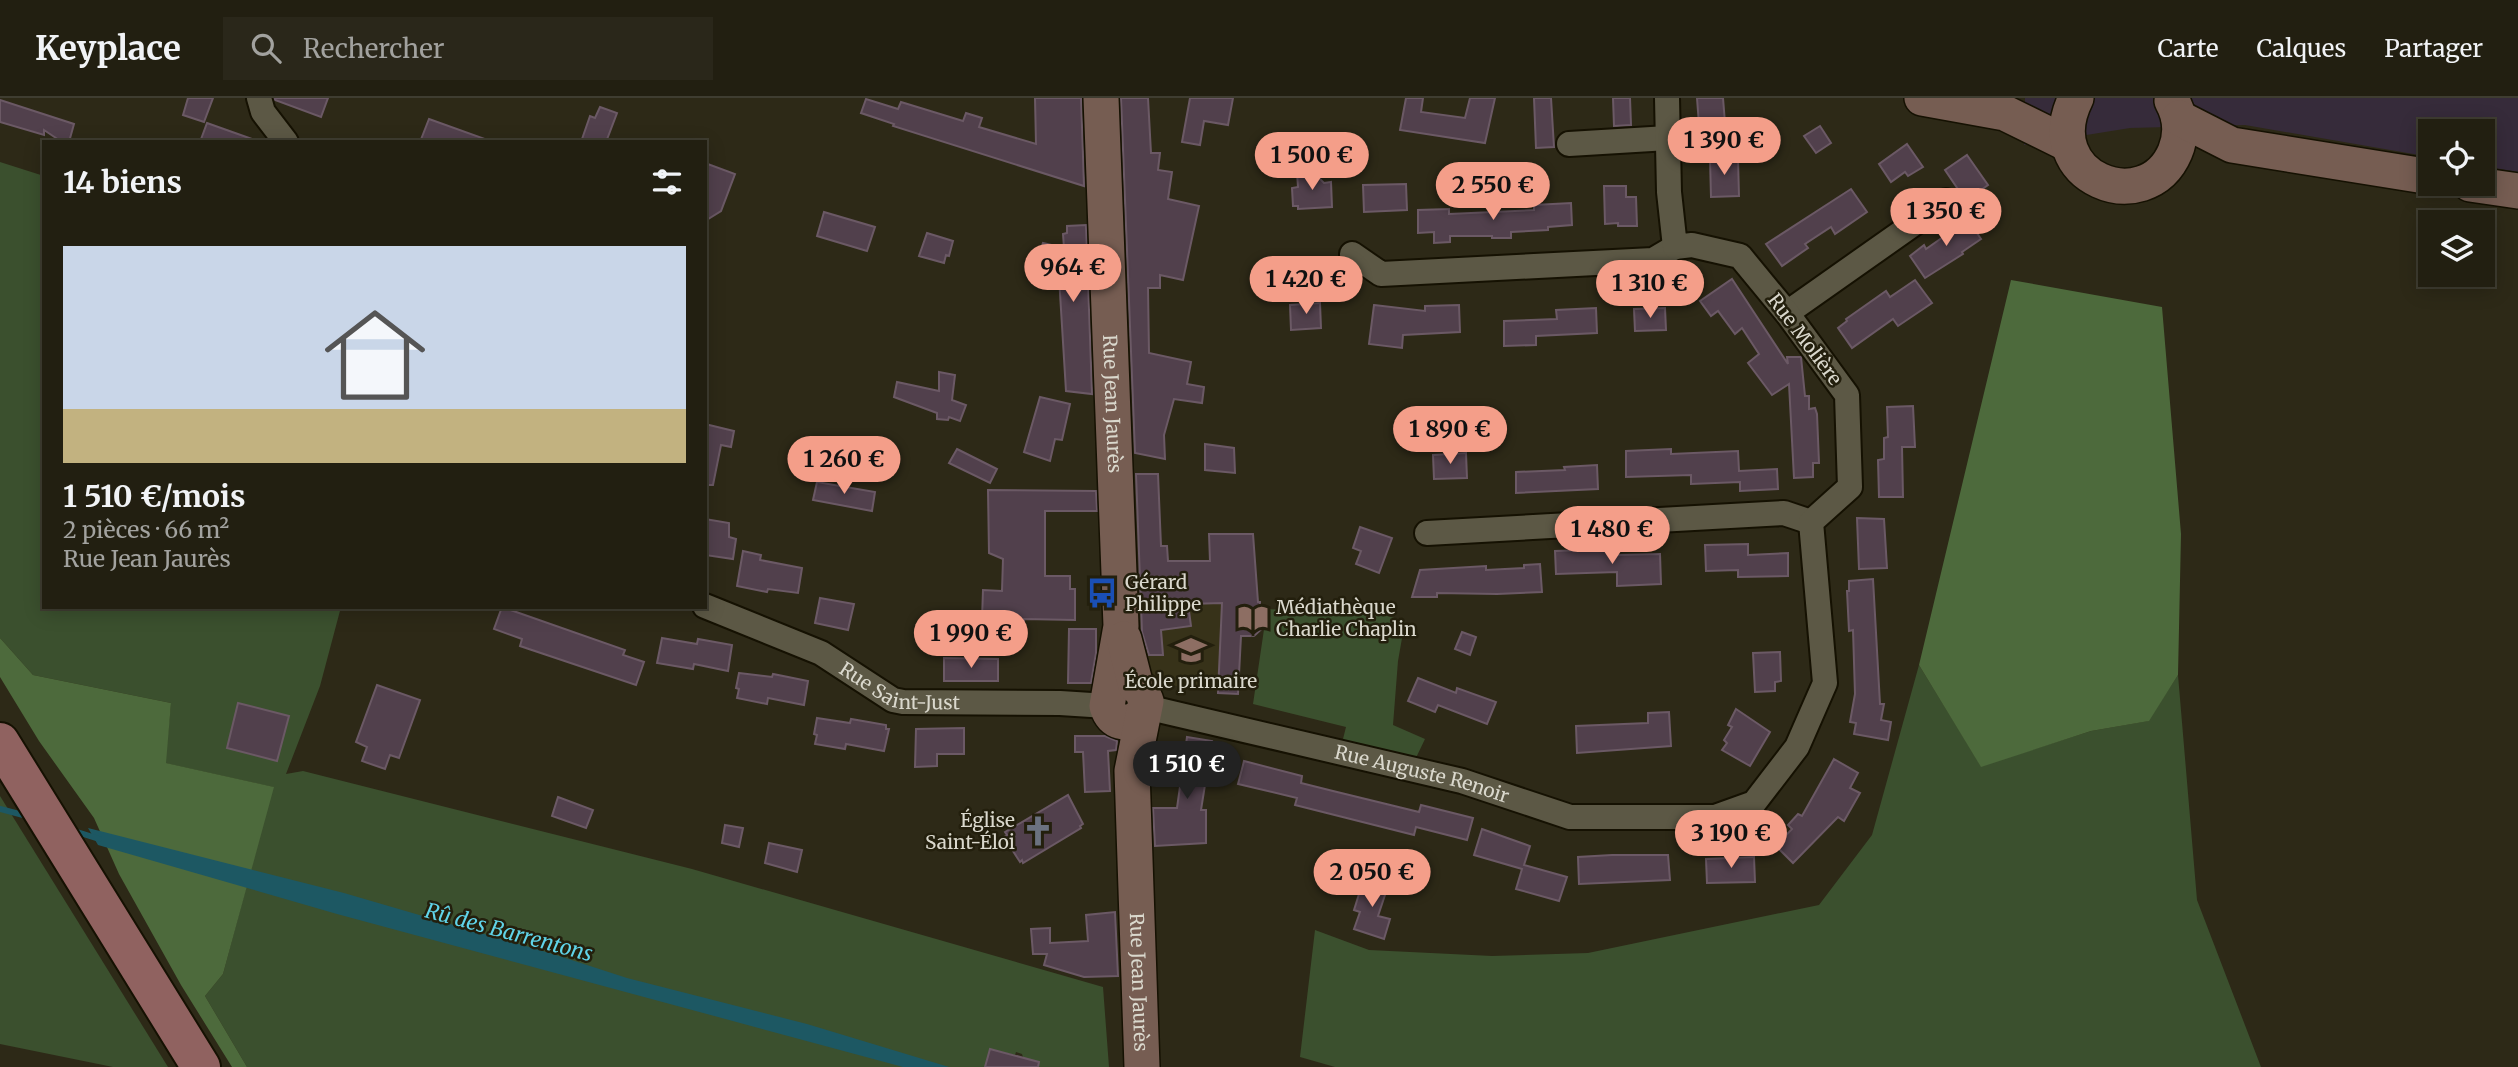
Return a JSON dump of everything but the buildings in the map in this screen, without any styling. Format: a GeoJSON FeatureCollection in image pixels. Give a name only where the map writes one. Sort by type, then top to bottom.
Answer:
{"type":"FeatureCollection","features":[{"type":"Feature","properties":{"kind":"main road","name":"Rue Jean Jaurès"},"geometry":{"type":"LineString","coordinates":[[1101,98],[1121,626],[1132,771],[1142,1067]]}},
{"type":"Feature","properties":{"kind":"main road"},"geometry":{"type":"LineString","coordinates":[[1922,98],[2005,114],[2068,144]]}},
{"type":"Feature","properties":{"kind":"main road"},"geometry":{"type":"LineString","coordinates":[[2005,114],[2074,98]]}},
{"type":"Feature","properties":{"kind":"main road"},"geometry":{"type":"LineString","coordinates":[[2074,98],[2067,120],[2068,144],[2074,160],[2099,182],[2115,186],[2132,186],[2148,181],[2162,172],[2172,159],[2178,146],[2174,108]]}},
{"type":"Feature","properties":{"kind":"main road"},"geometry":{"type":"LineString","coordinates":[[2174,108],[2232,145]]}},
{"type":"Feature","properties":{"kind":"main road"},"geometry":{"type":"LineString","coordinates":[[2172,159],[2232,145],[2418,175]]}},
{"type":"Feature","properties":{"kind":"main road"},"geometry":{"type":"LineString","coordinates":[[2495,188],[2518,191]]}},
{"type":"Feature","properties":{"kind":"main road"},"geometry":{"type":"LineString","coordinates":[[0,742],[201,1067]]}},
{"type":"Feature","properties":{"kind":"street"},"geometry":{"type":"LineString","coordinates":[[260,98],[262,112],[284,140]]}},
{"type":"Feature","properties":{"kind":"street"},"geometry":{"type":"LineString","coordinates":[[1352,254],[1381,274],[1653,260],[1675,247],[1669,192],[1667,98]]}},
{"type":"Feature","properties":{"kind":"street"},"geometry":{"type":"LineString","coordinates":[[1569,144],[1668,138]]}},
{"type":"Feature","properties":{"kind":"street"},"geometry":{"type":"LineString","coordinates":[[1787,313],[1946,201]]}},
{"type":"Feature","properties":{"kind":"street","name":"Rue Molière"},"geometry":{"type":"LineString","coordinates":[[1675,247],[1692,245],[1740,256],[1787,313],[1847,395],[1850,487],[1811,522]]}},
{"type":"Feature","properties":{"kind":"street"},"geometry":{"type":"LineString","coordinates":[[1427,533],[1784,513],[1811,522]]}},
{"type":"Feature","properties":{"kind":"street","name":"Rue Auguste Renoir"},"geometry":{"type":"LineString","coordinates":[[1127,705],[1462,781],[1570,817],[1715,817],[1754,803],[1797,747],[1825,683],[1811,522]]}},
{"type":"Feature","properties":{"kind":"street","name":"Rue Saint-Just"},"geometry":{"type":"LineString","coordinates":[[707,607],[821,653],[893,700],[1127,705]]}},
{"type":"Feature","properties":{"kind":"shaded area"},"geometry":{"type":"Polygon","coordinates":[[[2025,98],[2518,98],[2518,172],[2495,168],[2495,119],[2418,119],[2418,155],[2245,125],[2130,128],[2024,145],[2025,98]]]}},
{"type":"Feature","properties":{"kind":"shaded area","name":"École primaire"},"geometry":{"type":"Polygon","coordinates":[[[1243,602],[1238,694],[1168,685],[1144,668],[1141,606],[1243,602]]]}},
{"type":"Feature","properties":{"kind":"green space"},"geometry":{"type":"Polygon","coordinates":[[[0,162],[42,175],[42,609],[340,609],[320,686],[286,774],[303,771],[692,869],[1103,987],[1109,1067],[1026,1067],[1022,1054],[990,1049],[985,1067],[247,1067],[205,996],[223,974],[273,787],[165,763],[171,703],[33,675],[0,638],[0,162]]]}},
{"type":"Feature","properties":{"kind":"green space"},"geometry":{"type":"Polygon","coordinates":[[[2011,280],[2162,307],[2181,534],[2178,675],[2149,721],[2091,731],[1981,767],[1919,665],[2011,280]]]}},
{"type":"Feature","properties":{"kind":"green space"},"geometry":{"type":"Polygon","coordinates":[[[1267,609],[1380,614],[1405,621],[1398,661],[1393,725],[1425,739],[1413,764],[1341,747],[1346,727],[1253,704],[1267,609]]]}},
{"type":"Feature","properties":{"kind":"green space"},"geometry":{"type":"Polygon","coordinates":[[[0,638],[33,675],[171,703],[166,763],[274,787],[223,974],[205,996],[247,1067],[232,1067],[181,985],[119,874],[94,818],[39,741],[0,677],[0,638]]]}},
{"type":"Feature","properties":{"kind":"green space"},"geometry":{"type":"Polygon","coordinates":[[[1919,665],[1981,766],[2091,731],[2148,721],[2178,675],[2197,900],[2261,1067],[1335,1067],[1300,1057],[1315,930],[1369,950],[1492,956],[1588,953],[1819,905],[1872,835],[1919,665]]]}},
{"type":"Feature","properties":{"kind":"green space"},"geometry":{"type":"Polygon","coordinates":[[[0,796],[168,1067],[113,1067],[0,1044],[0,796]]]}},
{"type":"Feature","properties":{"kind":"water"},"geometry":{"type":"Polygon","coordinates":[[[88,828],[344,893],[627,978],[807,1024],[949,1067],[903,1067],[337,914],[98,845],[88,828]]]}},
{"type":"Feature","properties":{"kind":"waterway","name":"Rû des Barrentons"},"geometry":{"type":"LineString","coordinates":[[0,809],[27,816]]}},
{"type":"Feature","properties":{"kind":"waterway","name":"Rû des Barrentons"},"geometry":{"type":"LineString","coordinates":[[74,831],[99,839]]}},
{"type":"Feature","properties":{"kind":"place","name":"Gérard Philippe"},"geometry":{"type":"Point","coordinates":[1102,593]}},
{"type":"Feature","properties":{"kind":"place","name":"Médiathèque Charlie Chaplin"},"geometry":{"type":"Point","coordinates":[1253,618]}},
{"type":"Feature","properties":{"kind":"place","name":"École primaire"},"geometry":{"type":"Point","coordinates":[1191,650]}},
{"type":"Feature","properties":{"kind":"place","name":"Église Saint-Éloi"},"geometry":{"type":"Point","coordinates":[1038,831]}}]}
